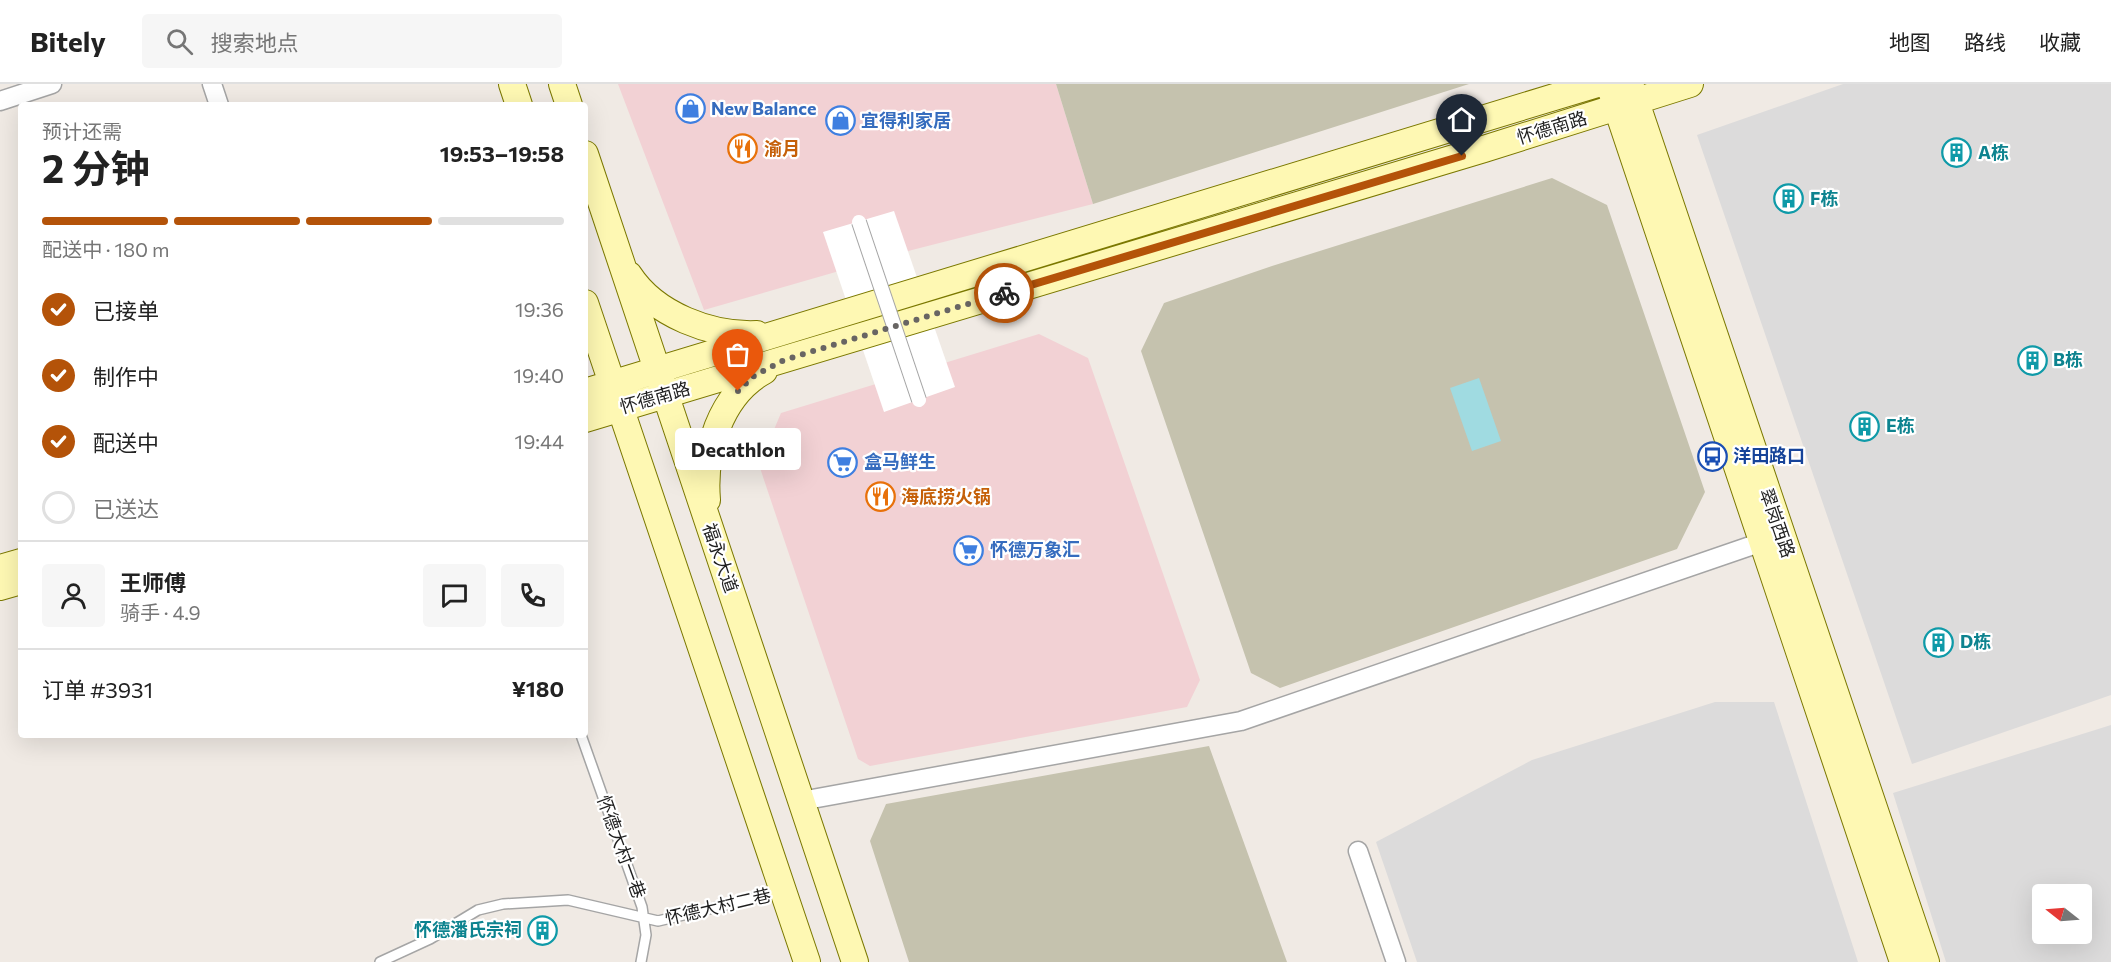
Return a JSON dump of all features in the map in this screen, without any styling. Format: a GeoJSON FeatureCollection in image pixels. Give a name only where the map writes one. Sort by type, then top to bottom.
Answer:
{"type":"FeatureCollection","features":[{"type":"Feature","properties":{"kind":"main road"},"geometry":{"type":"LineString","coordinates":[[512,84],[518,102]]}},
{"type":"Feature","properties":{"kind":"main road"},"geometry":{"type":"LineString","coordinates":[[561,84],[567,102]]}},
{"type":"Feature","properties":{"kind":"main road","name":"怀德南路"},"geometry":{"type":"LineString","coordinates":[[588,391],[1597,84]]}},
{"type":"Feature","properties":{"kind":"main road","name":"怀德南路"},"geometry":{"type":"LineString","coordinates":[[588,418],[784,360],[1623,94],[1690,84]]}},
{"type":"Feature","properties":{"kind":"main road","name":"翠岗西路"},"geometry":{"type":"LineString","coordinates":[[1623,94],[1762,542],[1903,962]]}},
{"type":"Feature","properties":{"kind":"main road","name":"翠岗西路"},"geometry":{"type":"LineString","coordinates":[[1623,94],[1926,962]]}},
{"type":"Feature","properties":{"kind":"main road","name":"福永大道"},"geometry":{"type":"LineString","coordinates":[[588,163],[855,962]]}},
{"type":"Feature","properties":{"kind":"main road"},"geometry":{"type":"LineString","coordinates":[[619,257],[631,278],[645,293],[682,318],[720,331],[743,335],[778,333]]}},
{"type":"Feature","properties":{"kind":"main road"},"geometry":{"type":"LineString","coordinates":[[588,312],[807,962]]}},
{"type":"Feature","properties":{"kind":"main road"},"geometry":{"type":"LineString","coordinates":[[710,528],[706,492],[708,465],[717,428],[738,391],[754,376],[784,360]]}},
{"type":"Feature","properties":{"kind":"main road"},"geometry":{"type":"LineString","coordinates":[[0,568],[18,563]]}},
{"type":"Feature","properties":{"kind":"main road"},"geometry":{"type":"LineString","coordinates":[[0,587],[18,582]]}},
{"type":"Feature","properties":{"kind":"street"},"geometry":{"type":"LineString","coordinates":[[0,101],[52,84]]}},
{"type":"Feature","properties":{"kind":"street"},"geometry":{"type":"LineString","coordinates":[[212,84],[218,102]]}},
{"type":"Feature","properties":{"kind":"street"},"geometry":{"type":"LineString","coordinates":[[858,222],[919,400]]}},
{"type":"Feature","properties":{"kind":"street"},"geometry":{"type":"LineString","coordinates":[[801,801],[1241,721],[1762,542]]}},
{"type":"Feature","properties":{"kind":"street"},"geometry":{"type":"LineString","coordinates":[[1358,851],[1396,962]]}},
{"type":"Feature","properties":{"kind":"lane","name":"怀德大村一巷"},"geometry":{"type":"LineString","coordinates":[[582,738],[645,920],[646,934],[641,962]]}},
{"type":"Feature","properties":{"kind":"lane","name":"怀德大村二巷"},"geometry":{"type":"LineString","coordinates":[[380,962],[430,939],[478,910],[503,904],[568,900],[645,920],[672,919],[783,891]]}},
{"type":"Feature","properties":{"kind":"shaded area"},"geometry":{"type":"Polygon","coordinates":[[[618,84],[1056,84],[1093,204],[912,250],[704,310],[618,84]]]}},
{"type":"Feature","properties":{"kind":"shaded area"},"geometry":{"type":"Polygon","coordinates":[[[1056,84],[1469,84],[1093,204],[1056,84]]]}},
{"type":"Feature","properties":{"kind":"shaded area"},"geometry":{"type":"Polygon","coordinates":[[[1843,84],[2111,84],[2111,695],[1912,764],[1697,135],[1843,84]]]}},
{"type":"Feature","properties":{"kind":"shaded area"},"geometry":{"type":"Polygon","coordinates":[[[1552,178],[1607,205],[1705,492],[1677,549],[1280,688],[1251,673],[1141,351],[1164,303],[1272,266],[1552,178]]]}},
{"type":"Feature","properties":{"kind":"shaded area","name":"怀德万象汇"},"geometry":{"type":"Polygon","coordinates":[[[1039,334],[1088,358],[1200,680],[1187,707],[870,766],[858,759],[759,465],[781,413],[1039,334]]]}},
{"type":"Feature","properties":{"kind":"shaded area"},"geometry":{"type":"Polygon","coordinates":[[[1715,702],[1774,702],[1858,962],[1417,962],[1376,842],[1532,760],[1715,702]]]}},
{"type":"Feature","properties":{"kind":"shaded area"},"geometry":{"type":"Polygon","coordinates":[[[2111,725],[2111,962],[1946,962],[1893,793],[2111,725]]]}},
{"type":"Feature","properties":{"kind":"shaded area"},"geometry":{"type":"Polygon","coordinates":[[[1209,746],[1287,962],[909,962],[870,841],[886,804],[1209,746]]]}},
{"type":"Feature","properties":{"kind":"water"},"geometry":{"type":"Polygon","coordinates":[[[1479,378],[1501,441],[1472,451],[1450,388],[1479,378]]]}},
{"type":"Feature","properties":{"kind":"pier"},"geometry":{"type":"Polygon","coordinates":[[[894,211],[955,387],[884,412],[823,232],[894,211]]]}},
{"type":"Feature","properties":{"kind":"way so far"},"geometry":{"type":"LineString","coordinates":[[738,391],[754,376],[784,360],[1004,293]]}},
{"type":"Feature","properties":{"kind":"place","name":"New Balance"},"geometry":{"type":"Point","coordinates":[690,109]}},
{"type":"Feature","properties":{"kind":"place","name":"宜得利家居"},"geometry":{"type":"Point","coordinates":[840,121]}},
{"type":"Feature","properties":{"kind":"place","name":"渝月"},"geometry":{"type":"Point","coordinates":[743,149]}},
{"type":"Feature","properties":{"kind":"place","name":"A栋"},"geometry":{"type":"Point","coordinates":[1957,153]}},
{"type":"Feature","properties":{"kind":"place","name":"F栋"},"geometry":{"type":"Point","coordinates":[1789,199]}},
{"type":"Feature","properties":{"kind":"place","name":"B栋"},"geometry":{"type":"Point","coordinates":[2032,360]}},
{"type":"Feature","properties":{"kind":"place","name":"Decathlon"},"geometry":{"type":"Point","coordinates":[738,391]}},
{"type":"Feature","properties":{"kind":"place","name":"E栋"},"geometry":{"type":"Point","coordinates":[1865,426]}},
{"type":"Feature","properties":{"kind":"place","name":"洋田路口"},"geometry":{"type":"Point","coordinates":[1712,456]}},
{"type":"Feature","properties":{"kind":"place","name":"盒马鲜生"},"geometry":{"type":"Point","coordinates":[843,462]}},
{"type":"Feature","properties":{"kind":"place","name":"海底捞火锅"},"geometry":{"type":"Point","coordinates":[880,497]}},
{"type":"Feature","properties":{"kind":"place","name":"怀德万象汇"},"geometry":{"type":"Point","coordinates":[969,550]}},
{"type":"Feature","properties":{"kind":"place","name":"D栋"},"geometry":{"type":"Point","coordinates":[1939,642]}},
{"type":"Feature","properties":{"kind":"place","name":"怀德潘氏宗祠"},"geometry":{"type":"Point","coordinates":[543,930]}},
{"type":"Feature","properties":{"kind":"route"},"geometry":{"type":"LineString","coordinates":[[1004,293],[1462,156]]}}]}
